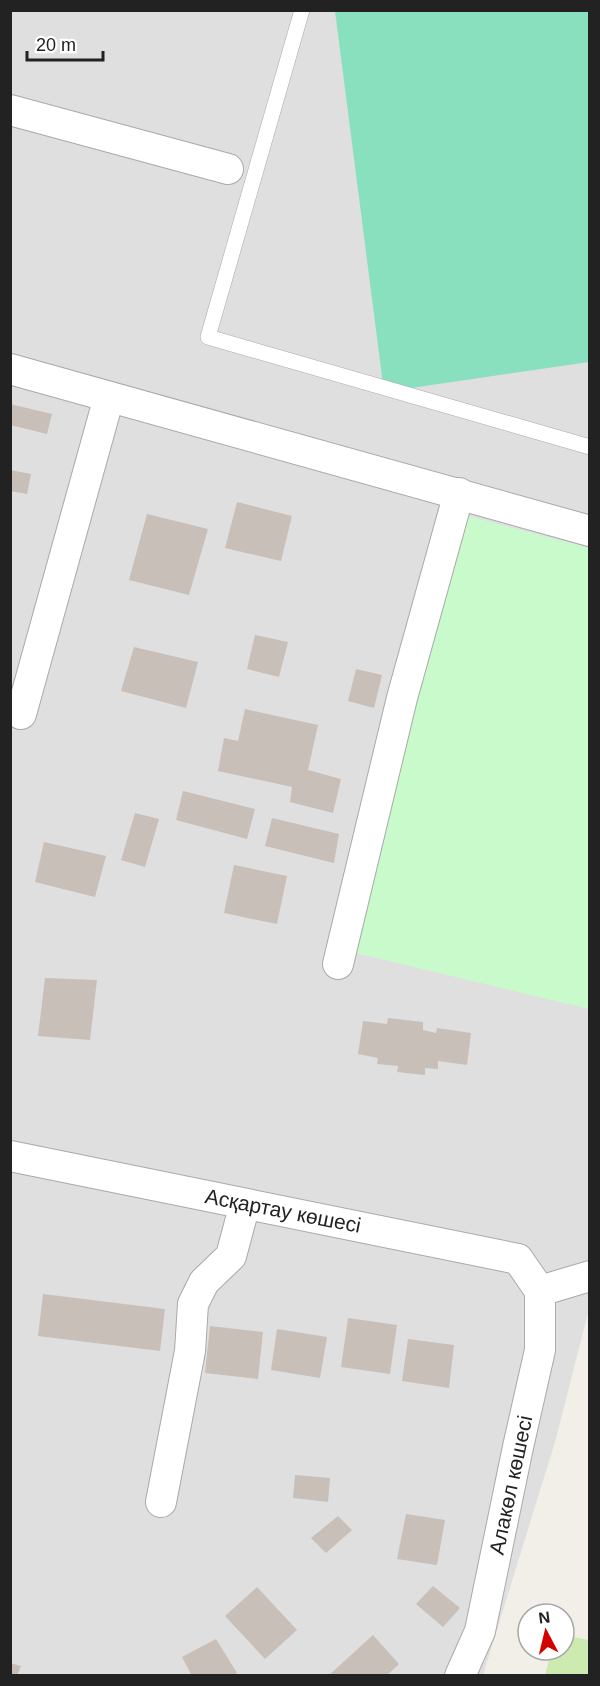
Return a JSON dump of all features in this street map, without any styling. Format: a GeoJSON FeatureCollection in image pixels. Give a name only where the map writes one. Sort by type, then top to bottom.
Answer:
{"type":"FeatureCollection","features":[{"type":"Feature","properties":{"kind":"street"},"geometry":{"type":"LineString","coordinates":[[10,110],[228,169]]}},
{"type":"Feature","properties":{"kind":"street"},"geometry":{"type":"LineString","coordinates":[[10,369],[590,531]]}},
{"type":"Feature","properties":{"kind":"street"},"geometry":{"type":"LineString","coordinates":[[21,714],[109,397]]}},
{"type":"Feature","properties":{"kind":"street"},"geometry":{"type":"LineString","coordinates":[[338,964],[402,698],[459,493]]}},
{"type":"Feature","properties":{"kind":"street","name":"Асқартау көшесі"},"geometry":{"type":"LineString","coordinates":[[10,1156],[518,1259],[540,1291]]}},
{"type":"Feature","properties":{"kind":"street"},"geometry":{"type":"LineString","coordinates":[[161,1502],[190,1351],[193,1304],[204,1282],[231,1256],[245,1204]]}},
{"type":"Feature","properties":{"kind":"street"},"geometry":{"type":"LineString","coordinates":[[540,1291],[590,1276]]}},
{"type":"Feature","properties":{"kind":"street","name":"Алакөл көшесі"},"geometry":{"type":"LineString","coordinates":[[460,1676],[480,1631],[540,1350],[540,1291]]}},
{"type":"Feature","properties":{"kind":"lane"},"geometry":{"type":"LineString","coordinates":[[302,10],[208,337],[590,447]]}},
{"type":"Feature","properties":{"kind":"shaded area"},"geometry":{"type":"Polygon","coordinates":[[[11,11],[589,11],[589,1309],[555,1442],[483,1675],[11,1676],[11,11]]]}},
{"type":"Feature","properties":{"kind":"green space"},"geometry":{"type":"Polygon","coordinates":[[[335,11],[589,11],[589,362],[384,392],[335,11]]]}},
{"type":"Feature","properties":{"kind":"green space"},"geometry":{"type":"Polygon","coordinates":[[[465,515],[589,548],[589,1009],[355,953],[398,763],[465,515]]]}},
{"type":"Feature","properties":{"kind":"green space"},"geometry":{"type":"Polygon","coordinates":[[[576,1637],[589,1640],[589,1675],[545,1675],[549,1662],[576,1662],[576,1637]]]}},
{"type":"Feature","properties":{"kind":"building"},"geometry":{"type":"Polygon","coordinates":[[[10,404],[52,414],[47,434],[10,425],[10,404]]]}},
{"type":"Feature","properties":{"kind":"building"},"geometry":{"type":"Polygon","coordinates":[[[10,470],[31,474],[27,494],[10,491],[10,470]]]}},
{"type":"Feature","properties":{"kind":"building"},"geometry":{"type":"Polygon","coordinates":[[[237,502],[292,516],[281,561],[225,548],[237,502]]]}},
{"type":"Feature","properties":{"kind":"building"},"geometry":{"type":"Polygon","coordinates":[[[147,514],[208,529],[189,595],[129,580],[147,514]]]}},
{"type":"Feature","properties":{"kind":"building"},"geometry":{"type":"Polygon","coordinates":[[[255,635],[288,642],[279,677],[247,669],[255,635]]]}},
{"type":"Feature","properties":{"kind":"building"},"geometry":{"type":"Polygon","coordinates":[[[134,647],[198,662],[186,708],[121,691],[134,647]]]}},
{"type":"Feature","properties":{"kind":"building"},"geometry":{"type":"Polygon","coordinates":[[[356,669],[382,675],[374,708],[348,701],[356,669]]]}},
{"type":"Feature","properties":{"kind":"building"},"geometry":{"type":"Polygon","coordinates":[[[245,709],[318,725],[308,770],[341,779],[333,813],[290,802],[292,787],[218,771],[224,738],[238,741],[245,709]]]}},
{"type":"Feature","properties":{"kind":"building"},"geometry":{"type":"Polygon","coordinates":[[[183,791],[255,809],[247,839],[176,820],[183,791]]]}},
{"type":"Feature","properties":{"kind":"building"},"geometry":{"type":"Polygon","coordinates":[[[135,813],[159,819],[145,867],[121,860],[135,813]]]}},
{"type":"Feature","properties":{"kind":"building"},"geometry":{"type":"Polygon","coordinates":[[[272,818],[339,834],[334,863],[265,846],[272,818]]]}},
{"type":"Feature","properties":{"kind":"building"},"geometry":{"type":"Polygon","coordinates":[[[44,842],[106,856],[95,897],[35,882],[44,842]]]}},
{"type":"Feature","properties":{"kind":"building"},"geometry":{"type":"Polygon","coordinates":[[[234,865],[287,876],[277,924],[224,913],[234,865]]]}},
{"type":"Feature","properties":{"kind":"building"},"geometry":{"type":"Polygon","coordinates":[[[45,978],[97,980],[90,1040],[38,1036],[45,978]]]}},
{"type":"Feature","properties":{"kind":"building"},"geometry":{"type":"Polygon","coordinates":[[[388,1018],[423,1022],[423,1030],[436,1033],[437,1028],[471,1033],[467,1065],[438,1061],[438,1069],[425,1068],[425,1075],[397,1072],[398,1066],[377,1064],[378,1058],[358,1054],[363,1021],[387,1024],[388,1018]]]}},
{"type":"Feature","properties":{"kind":"building"},"geometry":{"type":"Polygon","coordinates":[[[43,1294],[165,1309],[160,1351],[38,1336],[43,1294]]]}},
{"type":"Feature","properties":{"kind":"building"},"geometry":{"type":"Polygon","coordinates":[[[348,1318],[397,1325],[390,1374],[341,1367],[348,1318]]]}},
{"type":"Feature","properties":{"kind":"building"},"geometry":{"type":"Polygon","coordinates":[[[210,1326],[263,1332],[258,1379],[205,1373],[210,1326]]]}},
{"type":"Feature","properties":{"kind":"building"},"geometry":{"type":"Polygon","coordinates":[[[277,1329],[327,1337],[320,1378],[271,1370],[277,1329]]]}},
{"type":"Feature","properties":{"kind":"building"},"geometry":{"type":"Polygon","coordinates":[[[408,1339],[454,1345],[449,1388],[402,1381],[408,1339]]]}},
{"type":"Feature","properties":{"kind":"building"},"geometry":{"type":"Polygon","coordinates":[[[295,1475],[330,1478],[328,1502],[293,1498],[295,1475]]]}},
{"type":"Feature","properties":{"kind":"building"},"geometry":{"type":"Polygon","coordinates":[[[406,1514],[445,1520],[437,1565],[397,1559],[406,1514]]]}},
{"type":"Feature","properties":{"kind":"building"},"geometry":{"type":"Polygon","coordinates":[[[338,1516],[352,1530],[326,1553],[311,1538],[338,1516]]]}},
{"type":"Feature","properties":{"kind":"building"},"geometry":{"type":"Polygon","coordinates":[[[433,1586],[460,1608],[443,1627],[416,1604],[433,1586]]]}},
{"type":"Feature","properties":{"kind":"building"},"geometry":{"type":"Polygon","coordinates":[[[257,1587],[297,1630],[265,1659],[225,1616],[257,1587]]]}},
{"type":"Feature","properties":{"kind":"building"},"geometry":{"type":"Polygon","coordinates":[[[373,1635],[399,1664],[386,1676],[328,1676],[373,1635]]]}},
{"type":"Feature","properties":{"kind":"building"},"geometry":{"type":"Polygon","coordinates":[[[216,1639],[237,1673],[233,1676],[192,1676],[182,1657],[216,1639]]]}},
{"type":"Feature","properties":{"kind":"building"},"geometry":{"type":"Polygon","coordinates":[[[10,1663],[21,1666],[17,1676],[10,1676],[10,1663]]]}}]}
